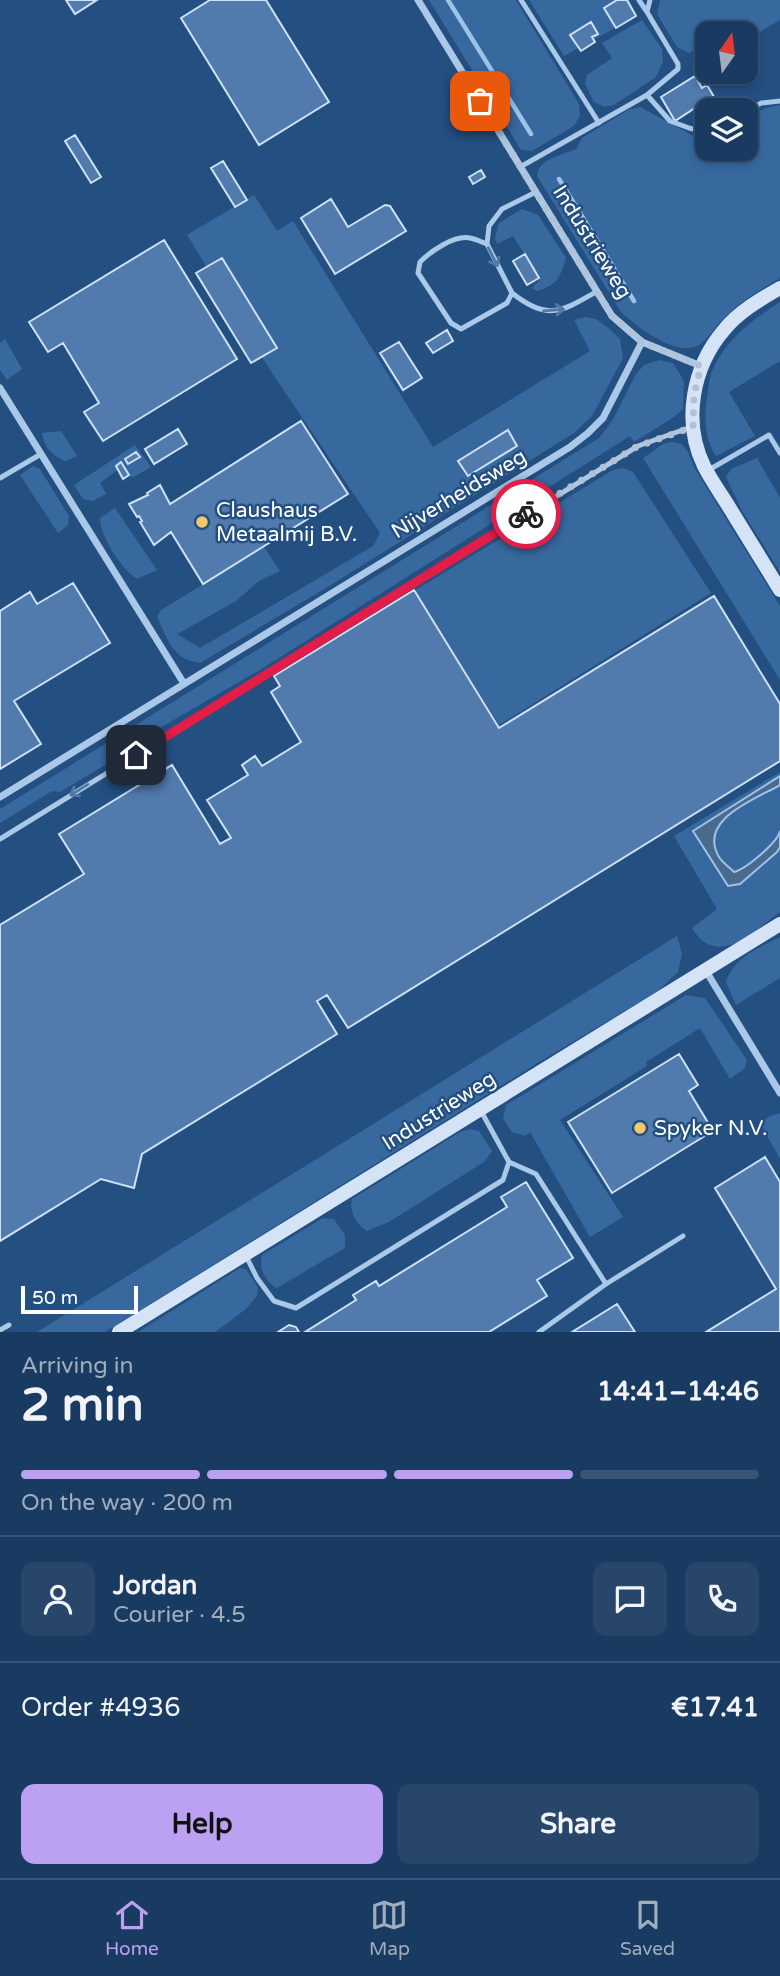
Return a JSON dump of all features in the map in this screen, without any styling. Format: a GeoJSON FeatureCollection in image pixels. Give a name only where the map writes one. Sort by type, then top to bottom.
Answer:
{"type":"FeatureCollection","features":[{"type":"Feature","properties":{"kind":"street","name":"Industrieweg"},"geometry":{"type":"LineString","coordinates":[[418,0],[612,316],[642,342],[701,366]]}},
{"type":"Feature","properties":{"kind":"street"},"geometry":{"type":"LineString","coordinates":[[780,288],[759,300],[726,327],[701,366],[694,394],[693,427],[703,464],[780,590]]}},
{"type":"Feature","properties":{"kind":"street","name":"Nijverheidsweg"},"geometry":{"type":"LineString","coordinates":[[0,797],[183,682],[570,447],[603,418],[642,342]]}},
{"type":"Feature","properties":{"kind":"street"},"geometry":{"type":"LineString","coordinates":[[0,388],[183,682]]}},
{"type":"Feature","properties":{"kind":"street","name":"Industrieweg"},"geometry":{"type":"LineString","coordinates":[[119,1332],[780,924]]}},
{"type":"Feature","properties":{"kind":"street"},"geometry":{"type":"LineString","coordinates":[[706,971],[780,1093]]}},
{"type":"Feature","properties":{"kind":"lane"},"geometry":{"type":"LineString","coordinates":[[521,0],[599,123]]}},
{"type":"Feature","properties":{"kind":"lane"},"geometry":{"type":"LineString","coordinates":[[520,167],[647,95],[678,69],[678,64],[639,0]]}},
{"type":"Feature","properties":{"kind":"lane"},"geometry":{"type":"LineString","coordinates":[[647,12],[650,0]]}},
{"type":"Feature","properties":{"kind":"lane"},"geometry":{"type":"LineString","coordinates":[[647,95],[670,121],[695,129]]}},
{"type":"Feature","properties":{"kind":"lane"},"geometry":{"type":"LineString","coordinates":[[758,105],[780,101]]}},
{"type":"Feature","properties":{"kind":"lane"},"geometry":{"type":"LineString","coordinates":[[536,192],[502,209],[489,226],[486,244],[512,293],[527,306],[544,312],[564,310],[596,292]]}},
{"type":"Feature","properties":{"kind":"lane"},"geometry":{"type":"LineString","coordinates":[[486,244],[469,238],[456,240],[428,254],[420,262],[418,272],[451,323],[461,329],[508,303],[512,293]]}},
{"type":"Feature","properties":{"kind":"lane"},"geometry":{"type":"LineString","coordinates":[[0,839],[638,446],[693,427]]}},
{"type":"Feature","properties":{"kind":"lane"},"geometry":{"type":"LineString","coordinates":[[707,471],[769,435],[780,453]]}},
{"type":"Feature","properties":{"kind":"lane"},"geometry":{"type":"LineString","coordinates":[[0,478],[41,454]]}},
{"type":"Feature","properties":{"kind":"lane"},"geometry":{"type":"LineString","coordinates":[[480,1110],[509,1162],[536,1174],[606,1284]]}},
{"type":"Feature","properties":{"kind":"lane"},"geometry":{"type":"LineString","coordinates":[[246,1254],[257,1278],[274,1301],[296,1308],[503,1180],[509,1162]]}},
{"type":"Feature","properties":{"kind":"lane"},"geometry":{"type":"LineString","coordinates":[[539,1332],[606,1284],[684,1236]]}},
{"type":"Feature","properties":{"kind":"lane"},"geometry":{"type":"LineString","coordinates":[[0,1330],[9,1325]]}},
{"type":"Feature","properties":{"kind":"shaded area"},"geometry":{"type":"Polygon","coordinates":[[[429,0],[516,0],[579,104],[580,116],[574,126],[532,151],[521,150],[429,0]]]}},
{"type":"Feature","properties":{"kind":"shaded area"},"geometry":{"type":"Polygon","coordinates":[[[529,0],[629,0],[637,16],[564,56],[529,0]]]}},
{"type":"Feature","properties":{"kind":"shaded area"},"geometry":{"type":"Polygon","coordinates":[[[660,0],[780,0],[780,20],[758,33],[758,21],[695,21],[695,50],[689,53],[677,47],[657,14],[660,0]]]}},
{"type":"Feature","properties":{"kind":"shaded area"},"geometry":{"type":"Polygon","coordinates":[[[642,20],[662,49],[663,62],[656,77],[614,105],[604,107],[594,102],[585,84],[587,75],[612,58],[602,43],[642,20]]]}},
{"type":"Feature","properties":{"kind":"shaded area"},"geometry":{"type":"Polygon","coordinates":[[[780,105],[780,278],[733,310],[702,343],[682,348],[659,340],[621,312],[537,176],[538,170],[552,158],[576,149],[582,138],[628,110],[640,107],[695,137],[695,161],[758,161],[758,112],[780,105]]]}},
{"type":"Feature","properties":{"kind":"shaded area"},"geometry":{"type":"Polygon","coordinates":[[[254,195],[277,231],[293,221],[433,447],[590,351],[574,320],[585,317],[596,319],[611,330],[620,339],[623,358],[592,416],[574,433],[326,588],[200,663],[183,657],[172,647],[157,617],[161,610],[264,547],[280,571],[259,581],[236,601],[177,634],[200,648],[373,546],[380,533],[270,370],[187,235],[254,195]]]}},
{"type":"Feature","properties":{"kind":"shaded area"},"geometry":{"type":"Polygon","coordinates":[[[522,209],[538,215],[566,258],[557,280],[537,291],[532,288],[540,279],[513,236],[497,244],[495,237],[499,223],[522,209]]]}},
{"type":"Feature","properties":{"kind":"shaded area"},"geometry":{"type":"Polygon","coordinates":[[[780,302],[780,361],[729,392],[755,436],[716,456],[706,431],[705,417],[712,371],[732,340],[780,302]]]}},
{"type":"Feature","properties":{"kind":"shaded area"},"geometry":{"type":"Polygon","coordinates":[[[5,339],[22,369],[7,380],[0,370],[0,343],[5,339]]]}},
{"type":"Feature","properties":{"kind":"shaded area"},"geometry":{"type":"Polygon","coordinates":[[[659,360],[673,363],[684,381],[683,409],[674,417],[634,442],[630,436],[263,668],[148,735],[147,740],[60,792],[52,791],[0,823],[0,809],[599,438],[612,421],[636,374],[644,365],[659,360]]]}},
{"type":"Feature","properties":{"kind":"shaded area"},"geometry":{"type":"Polygon","coordinates":[[[61,431],[77,456],[66,461],[50,451],[42,433],[61,431]]]}},
{"type":"Feature","properties":{"kind":"shaded area"},"geometry":{"type":"Polygon","coordinates":[[[663,444],[682,444],[688,452],[695,469],[780,606],[780,680],[643,458],[663,444]]]}},
{"type":"Feature","properties":{"kind":"shaded area"},"geometry":{"type":"Polygon","coordinates":[[[135,445],[151,467],[132,478],[123,466],[100,483],[106,494],[93,501],[83,499],[74,485],[135,445]]]}},
{"type":"Feature","properties":{"kind":"shaded area"},"geometry":{"type":"Polygon","coordinates":[[[757,458],[780,498],[780,572],[742,511],[726,477],[731,469],[757,458]]]}},
{"type":"Feature","properties":{"kind":"shaded area"},"geometry":{"type":"Polygon","coordinates":[[[33,466],[40,469],[69,516],[68,525],[58,533],[20,475],[33,466]]]}},
{"type":"Feature","properties":{"kind":"shaded area"},"geometry":{"type":"Polygon","coordinates":[[[623,468],[633,472],[711,593],[499,725],[414,591],[613,470],[623,468]]]}},
{"type":"Feature","properties":{"kind":"shaded area"},"geometry":{"type":"Polygon","coordinates":[[[115,508],[157,570],[137,579],[118,560],[107,543],[100,518],[115,508]]]}},
{"type":"Feature","properties":{"kind":"shaded area"},"geometry":{"type":"Polygon","coordinates":[[[780,772],[780,912],[736,943],[713,946],[702,940],[692,928],[717,909],[674,836],[780,772]]]}},
{"type":"Feature","properties":{"kind":"shaded area"},"geometry":{"type":"Polygon","coordinates":[[[780,776],[780,785],[732,812],[722,821],[716,832],[714,844],[719,857],[734,872],[761,854],[774,842],[780,831],[780,847],[777,852],[740,884],[728,886],[693,831],[780,776]]]}},
{"type":"Feature","properties":{"kind":"shaded area"},"geometry":{"type":"Polygon","coordinates":[[[677,936],[682,954],[678,972],[658,991],[105,1332],[37,1332],[677,936]]]}},
{"type":"Feature","properties":{"kind":"shaded area"},"geometry":{"type":"Polygon","coordinates":[[[780,937],[780,978],[736,1005],[726,982],[730,973],[748,954],[780,937]]]}},
{"type":"Feature","properties":{"kind":"shaded area"},"geometry":{"type":"Polygon","coordinates":[[[686,995],[705,998],[747,1060],[745,1068],[730,1079],[700,1028],[646,1062],[647,1066],[560,1120],[623,1217],[590,1237],[530,1132],[525,1136],[512,1132],[503,1118],[506,1105],[686,995]]]}},
{"type":"Feature","properties":{"kind":"shaded area"},"geometry":{"type":"Polygon","coordinates":[[[780,1113],[780,1159],[760,1123],[780,1113]]]}},
{"type":"Feature","properties":{"kind":"shaded area"},"geometry":{"type":"Polygon","coordinates":[[[470,1129],[479,1131],[492,1151],[484,1162],[389,1222],[367,1231],[360,1225],[354,1217],[352,1199],[460,1132],[470,1129]]]}},
{"type":"Feature","properties":{"kind":"shaded area"},"geometry":{"type":"Polygon","coordinates":[[[323,1218],[334,1219],[345,1235],[345,1248],[276,1288],[263,1273],[262,1255],[323,1218]]]}},
{"type":"Feature","properties":{"kind":"shaded area"},"geometry":{"type":"Polygon","coordinates":[[[240,1268],[246,1269],[258,1288],[257,1296],[246,1309],[215,1332],[138,1332],[240,1268]]]}},
{"type":"Feature","properties":{"kind":"building"},"geometry":{"type":"Polygon","coordinates":[[[66,0],[97,0],[75,14],[66,0]]]}},
{"type":"Feature","properties":{"kind":"building"},"geometry":{"type":"Polygon","coordinates":[[[210,0],[266,0],[329,102],[259,145],[181,18],[210,0]]]}},
{"type":"Feature","properties":{"kind":"building"},"geometry":{"type":"Polygon","coordinates":[[[617,0],[627,0],[636,16],[616,28],[604,8],[617,0]]]}},
{"type":"Feature","properties":{"kind":"building"},"geometry":{"type":"Polygon","coordinates":[[[591,22],[598,34],[592,37],[595,42],[581,51],[570,35],[591,22]]]}},
{"type":"Feature","properties":{"kind":"building"},"geometry":{"type":"Polygon","coordinates":[[[695,76],[695,84],[700,84],[702,88],[707,85],[715,98],[695,98],[695,108],[675,121],[661,97],[695,76]]]}},
{"type":"Feature","properties":{"kind":"building"},"geometry":{"type":"Polygon","coordinates":[[[75,135],[101,177],[91,183],[65,141],[75,135]]]}},
{"type":"Feature","properties":{"kind":"building"},"geometry":{"type":"Polygon","coordinates":[[[223,161],[247,200],[235,207],[211,168],[223,161]]]}},
{"type":"Feature","properties":{"kind":"building"},"geometry":{"type":"Polygon","coordinates":[[[481,170],[485,177],[473,184],[469,177],[481,170]]]}},
{"type":"Feature","properties":{"kind":"building"},"geometry":{"type":"Polygon","coordinates":[[[331,199],[348,227],[385,205],[390,206],[406,231],[335,274],[301,218],[331,199]]]}},
{"type":"Feature","properties":{"kind":"building"},"geometry":{"type":"Polygon","coordinates":[[[164,240],[237,359],[103,441],[84,412],[99,403],[63,343],[48,352],[29,322],[164,240]]]}},
{"type":"Feature","properties":{"kind":"building"},"geometry":{"type":"Polygon","coordinates":[[[525,254],[539,278],[527,285],[513,261],[525,254]]]}},
{"type":"Feature","properties":{"kind":"building"},"geometry":{"type":"Polygon","coordinates":[[[222,258],[277,348],[251,363],[196,273],[222,258]]]}},
{"type":"Feature","properties":{"kind":"building"},"geometry":{"type":"Polygon","coordinates":[[[447,330],[453,341],[433,353],[426,343],[447,330]]]}},
{"type":"Feature","properties":{"kind":"building"},"geometry":{"type":"Polygon","coordinates":[[[399,342],[422,378],[403,390],[380,353],[399,342]]]}},
{"type":"Feature","properties":{"kind":"building"},"geometry":{"type":"Polygon","coordinates":[[[301,421],[348,494],[203,584],[171,532],[154,545],[139,516],[137,517],[129,504],[148,495],[147,493],[160,485],[170,504],[301,421]]]}},
{"type":"Feature","properties":{"kind":"building"},"geometry":{"type":"Polygon","coordinates":[[[178,429],[187,444],[154,464],[145,449],[178,429]]]}},
{"type":"Feature","properties":{"kind":"building"},"geometry":{"type":"Polygon","coordinates":[[[508,430],[517,446],[468,476],[458,461],[508,430]]]}},
{"type":"Feature","properties":{"kind":"building"},"geometry":{"type":"Polygon","coordinates":[[[136,452],[140,457],[128,464],[125,459],[136,452]]]}},
{"type":"Feature","properties":{"kind":"building"},"geometry":{"type":"Polygon","coordinates":[[[121,462],[129,475],[123,479],[116,466],[121,462]]]}},
{"type":"Feature","properties":{"kind":"building"},"geometry":{"type":"Polygon","coordinates":[[[73,583],[110,643],[14,701],[41,744],[0,769],[0,611],[30,592],[37,604],[73,583]]]}},
{"type":"Feature","properties":{"kind":"building"},"geometry":{"type":"Polygon","coordinates":[[[414,590],[499,728],[714,596],[780,704],[780,761],[348,1028],[327,995],[317,1001],[337,1034],[142,1154],[134,1188],[101,1179],[0,1241],[0,925],[84,874],[59,834],[172,765],[220,844],[231,838],[207,800],[248,775],[242,765],[255,756],[262,766],[301,742],[271,692],[280,686],[274,676],[414,590]]]}},
{"type":"Feature","properties":{"kind":"building"},"geometry":{"type":"Polygon","coordinates":[[[679,1054],[698,1085],[689,1091],[713,1131],[612,1193],[568,1122],[679,1054]]]}},
{"type":"Feature","properties":{"kind":"building"},"geometry":{"type":"Polygon","coordinates":[[[765,1157],[780,1182],[780,1332],[706,1332],[776,1289],[715,1188],[765,1157]]]}},
{"type":"Feature","properties":{"kind":"building"},"geometry":{"type":"Polygon","coordinates":[[[526,1182],[573,1258],[537,1280],[547,1296],[489,1332],[305,1332],[356,1300],[353,1295],[376,1281],[379,1286],[507,1207],[501,1197],[526,1182]]]}},
{"type":"Feature","properties":{"kind":"building"},"geometry":{"type":"Polygon","coordinates":[[[617,1304],[635,1332],[572,1332],[617,1304]]]}},
{"type":"Feature","properties":{"kind":"building"},"geometry":{"type":"Polygon","coordinates":[[[289,1325],[296,1327],[299,1332],[278,1332],[289,1325]]]}},
{"type":"Feature","properties":{"kind":"waterway"},"geometry":{"type":"LineString","coordinates":[[448,0],[531,134]]}},
{"type":"Feature","properties":{"kind":"waterway"},"geometry":{"type":"LineString","coordinates":[[559,179],[634,301]]}},
{"type":"Feature","properties":{"kind":"way so far"},"geometry":{"type":"LineString","coordinates":[[480,101],[612,316],[642,342],[701,366],[694,394],[693,427],[638,446],[526,514]]}},
{"type":"Feature","properties":{"kind":"place","name":"Claushaus Metaalmij B.V."},"geometry":{"type":"Point","coordinates":[202,522]}},
{"type":"Feature","properties":{"kind":"place","name":"Spyker N.V."},"geometry":{"type":"Point","coordinates":[640,1128]}},
{"type":"Feature","properties":{"kind":"route"},"geometry":{"type":"LineString","coordinates":[[136,755],[526,514]]}}]}
